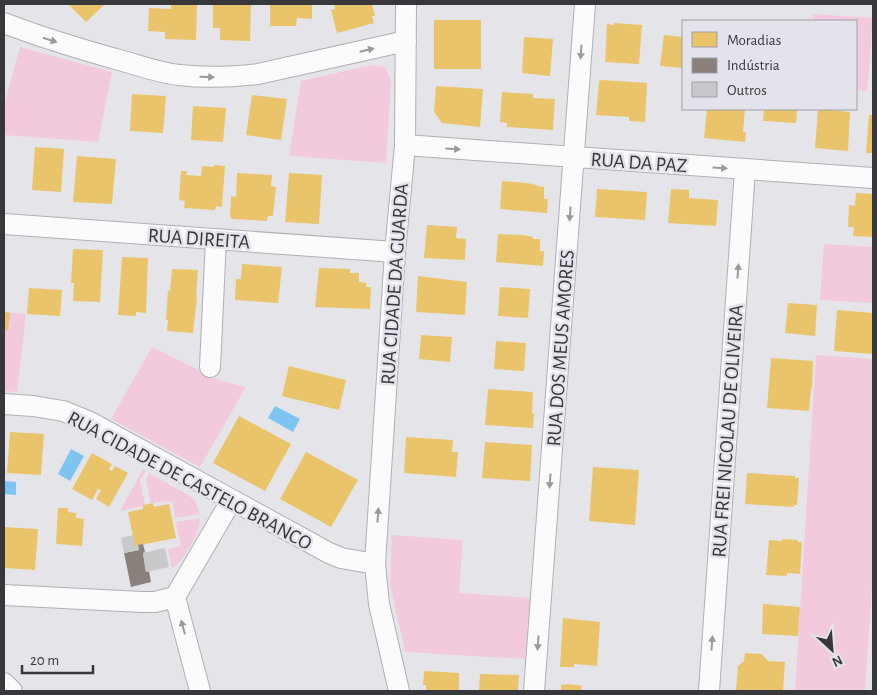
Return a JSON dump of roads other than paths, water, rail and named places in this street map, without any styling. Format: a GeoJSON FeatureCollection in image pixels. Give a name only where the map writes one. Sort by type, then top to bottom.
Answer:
{"type":"FeatureCollection","features":[{"type":"Feature","properties":{"kind":"street","name":"RUA CIDADE DA GUARDA"},"geometry":{"type":"LineString","coordinates":[[399,691],[379,604],[375,564],[395,252],[405,145],[406,4]]}},
{"type":"Feature","properties":{"kind":"street","name":"RUA DOS MEUS AMORES"},"geometry":{"type":"LineString","coordinates":[[534,691],[585,4]]}},
{"type":"Feature","properties":{"kind":"street"},"geometry":{"type":"LineString","coordinates":[[4,23],[60,43],[151,69],[177,75],[206,77],[236,77],[258,74],[406,41]]}},
{"type":"Feature","properties":{"kind":"street","name":"RUA DA PAZ"},"geometry":{"type":"LineString","coordinates":[[405,145],[873,178]]}},
{"type":"Feature","properties":{"kind":"street","name":"RUA FREI NICOLAU DE OLIVEIRA"},"geometry":{"type":"LineString","coordinates":[[709,691],[745,170]]}},
{"type":"Feature","properties":{"kind":"street","name":"RUA DIREITA"},"geometry":{"type":"LineString","coordinates":[[4,224],[395,252]]}},
{"type":"Feature","properties":{"kind":"street"},"geometry":{"type":"LineString","coordinates":[[210,368],[216,239]]}},
{"type":"Feature","properties":{"kind":"street","name":"RUA CIDADE DE CASTELO BRANCO"},"geometry":{"type":"LineString","coordinates":[[4,404],[63,411],[90,422],[328,553],[341,558],[375,564]]}},
{"type":"Feature","properties":{"kind":"street"},"geometry":{"type":"LineString","coordinates":[[200,691],[175,597],[231,501]]}},
{"type":"Feature","properties":{"kind":"street"},"geometry":{"type":"LineString","coordinates":[[4,595],[142,602],[155,602],[175,597]]}},
{"type":"Feature","properties":{"kind":"street"},"geometry":{"type":"LineString","coordinates":[[4,683],[12,691]]}},
{"type":"Feature","properties":{"kind":"water"},"geometry":{"type":"Polygon","coordinates":[[[275,406],[300,419],[293,432],[268,418],[275,406]]]}},
{"type":"Feature","properties":{"kind":"water"},"geometry":{"type":"Polygon","coordinates":[[[71,449],[84,456],[70,481],[58,474],[71,449]]]}},
{"type":"Feature","properties":{"kind":"water"},"geometry":{"type":"Polygon","coordinates":[[[4,481],[16,482],[16,495],[4,494],[4,481]]]}}]}
